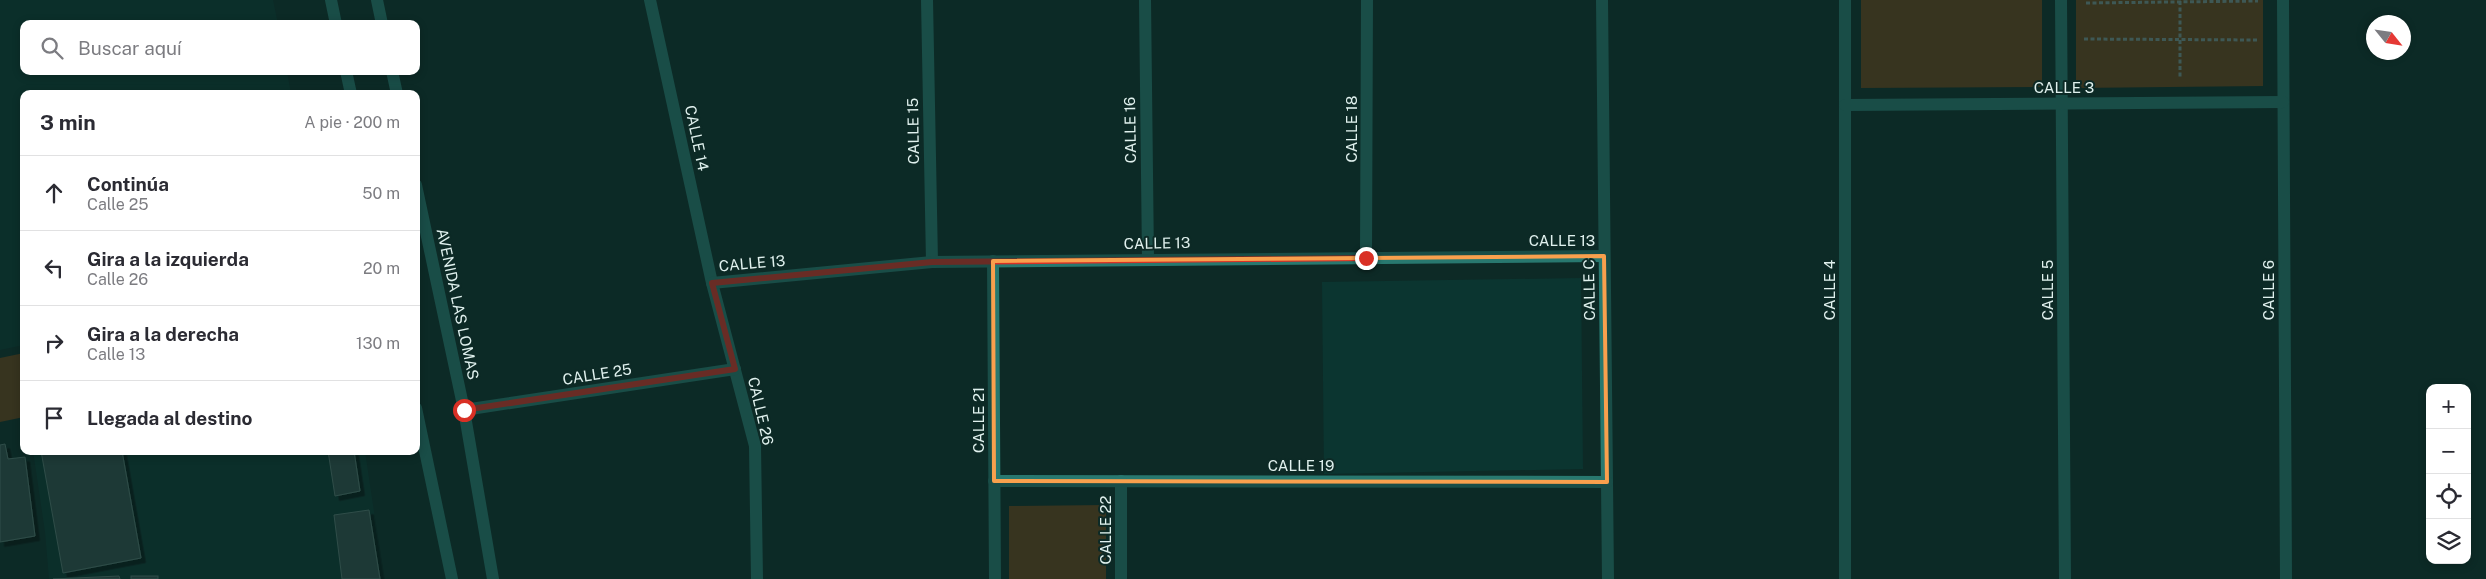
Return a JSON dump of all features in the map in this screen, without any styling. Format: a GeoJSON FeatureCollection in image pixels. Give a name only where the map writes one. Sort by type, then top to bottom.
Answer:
{"type":"FeatureCollection","features":[{"type":"Feature","properties":{"kind":"street"},"geometry":{"type":"LineString","coordinates":[[332,0],[335,20]]}},
{"type":"Feature","properties":{"kind":"street"},"geometry":{"type":"LineString","coordinates":[[377,0],[381,20]]}},
{"type":"Feature","properties":{"kind":"street","name":"CALLE 14"},"geometry":{"type":"LineString","coordinates":[[650,0],[712,283]]}},
{"type":"Feature","properties":{"kind":"street","name":"CALLE 15"},"geometry":{"type":"LineString","coordinates":[[927,0],[932,262]]}},
{"type":"Feature","properties":{"kind":"street","name":"CALLE 16"},"geometry":{"type":"LineString","coordinates":[[1144,0],[1148,260]]}},
{"type":"Feature","properties":{"kind":"street","name":"CALLE 18"},"geometry":{"type":"LineString","coordinates":[[1366,258],[1367,0]]}},
{"type":"Feature","properties":{"kind":"street","name":"CALLE C"},"geometry":{"type":"LineString","coordinates":[[1602,0],[1608,579]]}},
{"type":"Feature","properties":{"kind":"street","name":"CALLE 4"},"geometry":{"type":"LineString","coordinates":[[1845,0],[1845,579]]}},
{"type":"Feature","properties":{"kind":"street","name":"CALLE 5"},"geometry":{"type":"LineString","coordinates":[[2061,0],[2065,579]]}},
{"type":"Feature","properties":{"kind":"street","name":"CALLE 6"},"geometry":{"type":"LineString","coordinates":[[2283,0],[2286,579]]}},
{"type":"Feature","properties":{"kind":"street"},"geometry":{"type":"LineString","coordinates":[[347,75],[350,90]]}},
{"type":"Feature","properties":{"kind":"street"},"geometry":{"type":"LineString","coordinates":[[393,75],[396,90]]}},
{"type":"Feature","properties":{"kind":"street","name":"CALLE 3"},"geometry":{"type":"LineString","coordinates":[[1845,105],[2283,102]]}},
{"type":"Feature","properties":{"kind":"street","name":"AVENIDA LAS LOMAS"},"geometry":{"type":"LineString","coordinates":[[420,204],[464,410],[493,579]]}},
{"type":"Feature","properties":{"kind":"street","name":"CALLE 13"},"geometry":{"type":"LineString","coordinates":[[712,283],[932,262],[1604,256]]}},
{"type":"Feature","properties":{"kind":"street","name":"CALLE 21"},"geometry":{"type":"LineString","coordinates":[[993,261],[995,579]]}},
{"type":"Feature","properties":{"kind":"street","name":"CALLE 26"},"geometry":{"type":"LineString","coordinates":[[712,283],[754,446],[757,579]]}},
{"type":"Feature","properties":{"kind":"street","name":"CALLE 25"},"geometry":{"type":"LineString","coordinates":[[464,410],[735,369]]}},
{"type":"Feature","properties":{"kind":"street"},"geometry":{"type":"LineString","coordinates":[[420,427],[452,579]]}},
{"type":"Feature","properties":{"kind":"street","name":"CALLE 22"},"geometry":{"type":"LineString","coordinates":[[1121,481],[1121,579]]}},
{"type":"Feature","properties":{"kind":"street","name":"CALLE 19"},"geometry":{"type":"LineString","coordinates":[[994,482],[1607,482]]}},
{"type":"Feature","properties":{"kind":"path"},"geometry":{"type":"LineString","coordinates":[[2180,1],[2180,82]]}},
{"type":"Feature","properties":{"kind":"path"},"geometry":{"type":"LineString","coordinates":[[2081,3],[2258,1],[2258,11]]}},
{"type":"Feature","properties":{"kind":"path"},"geometry":{"type":"LineString","coordinates":[[2082,30],[2082,48]]}},
{"type":"Feature","properties":{"kind":"path"},"geometry":{"type":"LineString","coordinates":[[2258,30],[2258,48]]}},
{"type":"Feature","properties":{"kind":"path"},"geometry":{"type":"LineString","coordinates":[[2082,39],[2258,40]]}},
{"type":"Feature","properties":{"kind":"path"},"geometry":{"type":"LineString","coordinates":[[2172,82],[2186,82]]}},
{"type":"Feature","properties":{"kind":"highlighted area"},"geometry":{"type":"Polygon","coordinates":[[[1604,256],[1607,482],[994,481],[993,261],[1604,256]]]}},
{"type":"Feature","properties":{"kind":"shaded area"},"geometry":{"type":"Polygon","coordinates":[[[0,0],[273,0],[277,20],[20,20],[20,75],[288,75],[290,90],[20,90],[20,346],[0,350],[0,0]]]}},
{"type":"Feature","properties":{"kind":"shaded area"},"geometry":{"type":"Polygon","coordinates":[[[1861,0],[2042,0],[2042,87],[1861,88],[1861,0]]]}},
{"type":"Feature","properties":{"kind":"shaded area"},"geometry":{"type":"Polygon","coordinates":[[[2076,0],[2263,0],[2263,86],[2076,88],[2076,0]]]}},
{"type":"Feature","properties":{"kind":"shaded area"},"geometry":{"type":"Polygon","coordinates":[[[1581,278],[1583,469],[1324,474],[1322,282],[1581,278]]]}},
{"type":"Feature","properties":{"kind":"shaded area"},"geometry":{"type":"Polygon","coordinates":[[[20,354],[20,418],[0,422],[0,358],[20,354]]]}},
{"type":"Feature","properties":{"kind":"shaded area"},"geometry":{"type":"Polygon","coordinates":[[[34,455],[366,455],[384,579],[49,579],[45,532],[34,455]]]}},
{"type":"Feature","properties":{"kind":"shaded area"},"geometry":{"type":"Polygon","coordinates":[[[1106,505],[1106,579],[1009,579],[1009,506],[1106,505]]]}},
{"type":"Feature","properties":{"kind":"building"},"geometry":{"type":"Polygon","coordinates":[[[5,444],[8,459],[25,457],[35,536],[0,542],[0,445],[5,444]]]}},
{"type":"Feature","properties":{"kind":"building"},"geometry":{"type":"Polygon","coordinates":[[[42,455],[123,455],[141,558],[63,573],[42,455]]]}},
{"type":"Feature","properties":{"kind":"building"},"geometry":{"type":"Polygon","coordinates":[[[329,455],[355,455],[360,491],[335,496],[329,455]]]}},
{"type":"Feature","properties":{"kind":"building"},"geometry":{"type":"Polygon","coordinates":[[[369,510],[380,579],[342,579],[334,515],[369,510]]]}},
{"type":"Feature","properties":{"kind":"building"},"geometry":{"type":"Polygon","coordinates":[[[119,576],[120,579],[53,579],[119,576]]]}},
{"type":"Feature","properties":{"kind":"building"},"geometry":{"type":"Polygon","coordinates":[[[131,576],[158,576],[158,579],[131,579],[131,576]]]}},
{"type":"Feature","properties":{"kind":"route"},"geometry":{"type":"LineString","coordinates":[[464,410],[735,369],[712,283],[932,262],[1366,258]]}}]}
